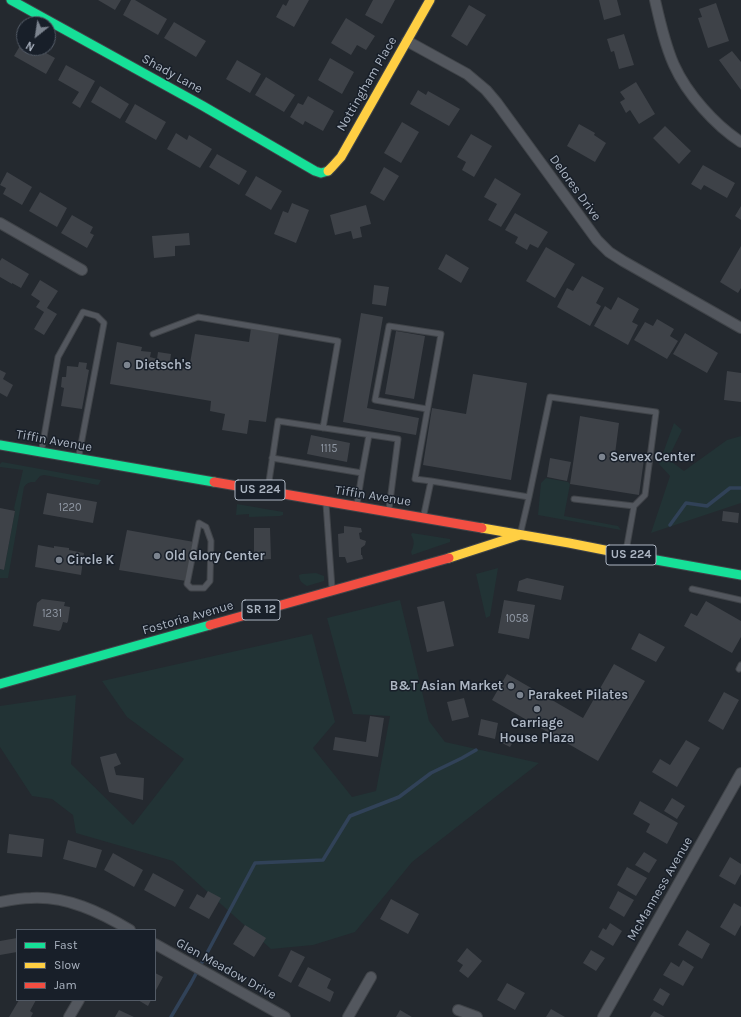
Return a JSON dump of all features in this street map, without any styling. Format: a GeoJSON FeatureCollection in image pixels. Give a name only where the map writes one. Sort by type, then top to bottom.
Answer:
{"type":"FeatureCollection","features":[{"type":"Feature","properties":{"kind":"main road","name":"Shady Lane"},"geometry":{"type":"LineString","coordinates":[[11,0],[203,106],[320,173]]}},
{"type":"Feature","properties":{"kind":"main road","name":"Nottingham Place"},"geometry":{"type":"LineString","coordinates":[[320,173],[328,171],[341,156],[430,0]]}},
{"type":"Feature","properties":{"kind":"main road","name":"Tiffin Avenue"},"geometry":{"type":"LineString","coordinates":[[0,445],[423,517],[741,575]]}},
{"type":"Feature","properties":{"kind":"main road","name":"Fostoria Avenue"},"geometry":{"type":"LineString","coordinates":[[0,684],[462,554],[520,535]]}},
{"type":"Feature","properties":{"kind":"street"},"geometry":{"type":"LineString","coordinates":[[655,0],[668,50],[683,81],[698,102],[710,115],[728,133],[741,142]]}},
{"type":"Feature","properties":{"kind":"street","name":"Delores Drive"},"geometry":{"type":"LineString","coordinates":[[407,41],[467,74],[486,90],[597,240],[609,252],[623,262],[741,328]]}},
{"type":"Feature","properties":{"kind":"street"},"geometry":{"type":"LineString","coordinates":[[0,222],[82,270]]}},
{"type":"Feature","properties":{"kind":"street","name":"McManness Avenue"},"geometry":{"type":"LineString","coordinates":[[602,1017],[741,773]]}},
{"type":"Feature","properties":{"kind":"street"},"geometry":{"type":"LineString","coordinates":[[0,902],[31,898],[72,903],[104,915],[123,928]]}},
{"type":"Feature","properties":{"kind":"street","name":"Glen Meadow Drive"},"geometry":{"type":"LineString","coordinates":[[156,945],[285,1017]]}},
{"type":"Feature","properties":{"kind":"street"},"geometry":{"type":"LineString","coordinates":[[348,1017],[371,977]]}},
{"type":"Feature","properties":{"kind":"street"},"geometry":{"type":"LineString","coordinates":[[69,1017],[78,1001]]}},
{"type":"Feature","properties":{"kind":"street"},"geometry":{"type":"LineString","coordinates":[[458,1010],[477,1017]]}},
{"type":"Feature","properties":{"kind":"lane"},"geometry":{"type":"LineString","coordinates":[[41,452],[58,357],[83,312],[97,316],[104,323],[79,458]]}},
{"type":"Feature","properties":{"kind":"lane"},"geometry":{"type":"LineString","coordinates":[[153,334],[198,317],[338,341],[323,428]]}},
{"type":"Feature","properties":{"kind":"lane"},"geometry":{"type":"LineString","coordinates":[[427,409],[375,400],[389,326],[440,334],[415,479],[529,498]]}},
{"type":"Feature","properties":{"kind":"lane"},"geometry":{"type":"LineString","coordinates":[[520,535],[550,397],[656,412],[645,495],[634,506],[625,554]]}},
{"type":"Feature","properties":{"kind":"lane"},"geometry":{"type":"LineString","coordinates":[[267,491],[278,421],[398,439],[388,512]]}},
{"type":"Feature","properties":{"kind":"lane"},"geometry":{"type":"LineString","coordinates":[[356,506],[369,435]]}},
{"type":"Feature","properties":{"kind":"lane"},"geometry":{"type":"LineString","coordinates":[[272,458],[362,473]]}},
{"type":"Feature","properties":{"kind":"lane"},"geometry":{"type":"LineString","coordinates":[[423,517],[431,481]]}},
{"type":"Feature","properties":{"kind":"lane"},"geometry":{"type":"LineString","coordinates":[[574,499],[634,506]]}},
{"type":"Feature","properties":{"kind":"lane"},"geometry":{"type":"LineString","coordinates":[[326,501],[332,590]]}},
{"type":"Feature","properties":{"kind":"lane"},"geometry":{"type":"LineString","coordinates":[[199,523],[206,527],[211,541],[210,580],[204,588],[191,588],[187,584],[199,523]]}},
{"type":"Feature","properties":{"kind":"lane"},"geometry":{"type":"LineString","coordinates":[[692,589],[741,600]]}},
{"type":"Feature","properties":{"kind":"shaded area"},"geometry":{"type":"Polygon","coordinates":[[[674,423],[682,430],[668,459],[684,471],[727,440],[741,436],[741,503],[651,533],[670,476],[659,464],[674,423]]]}},
{"type":"Feature","properties":{"kind":"shaded area"},"geometry":{"type":"Polygon","coordinates":[[[2,462],[101,480],[98,485],[44,475],[40,476],[35,482],[25,485],[8,578],[0,578],[0,569],[4,570],[15,511],[14,508],[23,470],[0,467],[2,462]]]}},
{"type":"Feature","properties":{"kind":"shaded area"},"geometry":{"type":"Polygon","coordinates":[[[546,478],[568,482],[570,484],[564,516],[618,526],[621,530],[538,515],[541,483],[546,478]]]}},
{"type":"Feature","properties":{"kind":"shaded area"},"geometry":{"type":"Polygon","coordinates":[[[237,504],[283,512],[283,515],[249,517],[249,514],[236,515],[237,504]]]}},
{"type":"Feature","properties":{"kind":"shaded area"},"geometry":{"type":"Polygon","coordinates":[[[412,533],[450,539],[450,542],[412,555],[411,552],[414,544],[411,535],[412,533]]]}},
{"type":"Feature","properties":{"kind":"shaded area"},"geometry":{"type":"Polygon","coordinates":[[[498,568],[490,616],[486,618],[476,574],[498,568]]]}},
{"type":"Feature","properties":{"kind":"shaded area"},"geometry":{"type":"Polygon","coordinates":[[[316,573],[324,576],[324,581],[307,586],[300,580],[299,575],[316,573]]]}},
{"type":"Feature","properties":{"kind":"shaded area"},"geometry":{"type":"Polygon","coordinates":[[[400,600],[429,721],[445,742],[539,763],[412,862],[355,932],[313,945],[271,949],[173,861],[76,833],[73,815],[52,799],[32,796],[0,747],[0,706],[76,695],[71,764],[133,825],[184,759],[127,717],[102,681],[312,634],[335,722],[313,748],[352,797],[376,791],[390,716],[353,714],[327,618],[400,600]]]}},
{"type":"Feature","properties":{"kind":"building"},"geometry":{"type":"Polygon","coordinates":[[[98,0],[121,0],[115,10],[98,0]]]}},
{"type":"Feature","properties":{"kind":"building"},"geometry":{"type":"Polygon","coordinates":[[[131,0],[135,0],[167,19],[158,35],[123,15],[131,0]]]}},
{"type":"Feature","properties":{"kind":"building"},"geometry":{"type":"Polygon","coordinates":[[[289,0],[309,0],[294,27],[276,17],[283,4],[286,6],[289,0]]]}},
{"type":"Feature","properties":{"kind":"building"},"geometry":{"type":"Polygon","coordinates":[[[373,0],[395,0],[382,24],[365,15],[373,0]]]}},
{"type":"Feature","properties":{"kind":"building"},"geometry":{"type":"Polygon","coordinates":[[[599,0],[617,0],[621,15],[604,20],[599,0]]]}},
{"type":"Feature","properties":{"kind":"building"},"geometry":{"type":"Polygon","coordinates":[[[716,3],[729,41],[708,48],[698,18],[702,17],[699,9],[716,3]]]}},
{"type":"Feature","properties":{"kind":"building"},"geometry":{"type":"Polygon","coordinates":[[[469,5],[486,15],[467,46],[451,36],[469,5]]]}},
{"type":"Feature","properties":{"kind":"building"},"geometry":{"type":"Polygon","coordinates":[[[346,18],[375,36],[366,50],[357,45],[351,55],[331,43],[346,18]]]}},
{"type":"Feature","properties":{"kind":"building"},"geometry":{"type":"Polygon","coordinates":[[[174,22],[206,41],[196,57],[164,38],[174,22]]]}},
{"type":"Feature","properties":{"kind":"building"},"geometry":{"type":"Polygon","coordinates":[[[624,34],[634,65],[619,69],[614,51],[611,52],[607,39],[624,34]]]}},
{"type":"Feature","properties":{"kind":"building"},"geometry":{"type":"Polygon","coordinates":[[[732,51],[741,62],[741,90],[719,60],[732,51]]]}},
{"type":"Feature","properties":{"kind":"building"},"geometry":{"type":"Polygon","coordinates":[[[16,53],[16,56],[51,56],[55,58],[46,74],[14,56],[16,53]]]}},
{"type":"Feature","properties":{"kind":"building"},"geometry":{"type":"Polygon","coordinates":[[[330,58],[354,72],[342,94],[318,80],[330,58]]]}},
{"type":"Feature","properties":{"kind":"building"},"geometry":{"type":"Polygon","coordinates":[[[237,60],[261,74],[250,93],[226,79],[237,60]]]}},
{"type":"Feature","properties":{"kind":"building"},"geometry":{"type":"Polygon","coordinates":[[[66,65],[95,81],[80,108],[72,103],[79,92],[58,80],[66,65]]]}},
{"type":"Feature","properties":{"kind":"building"},"geometry":{"type":"Polygon","coordinates":[[[266,77],[295,95],[284,112],[255,95],[266,77]]]}},
{"type":"Feature","properties":{"kind":"building"},"geometry":{"type":"Polygon","coordinates":[[[636,82],[655,114],[639,124],[630,110],[626,113],[620,102],[625,99],[620,92],[636,82]]]}},
{"type":"Feature","properties":{"kind":"building"},"geometry":{"type":"Polygon","coordinates":[[[100,86],[129,104],[120,119],[91,102],[100,86]]]}},
{"type":"Feature","properties":{"kind":"building"},"geometry":{"type":"Polygon","coordinates":[[[418,90],[426,95],[428,91],[460,109],[449,126],[410,104],[418,90]]]}},
{"type":"Feature","properties":{"kind":"building"},"geometry":{"type":"Polygon","coordinates":[[[308,96],[334,111],[323,131],[305,121],[303,125],[290,117],[298,103],[303,105],[308,96]]]}},
{"type":"Feature","properties":{"kind":"building"},"geometry":{"type":"Polygon","coordinates":[[[135,104],[166,122],[156,140],[125,122],[135,104]]]}},
{"type":"Feature","properties":{"kind":"building"},"geometry":{"type":"Polygon","coordinates":[[[402,122],[419,132],[401,163],[384,153],[402,122]]]}},
{"type":"Feature","properties":{"kind":"building"},"geometry":{"type":"Polygon","coordinates":[[[579,124],[595,133],[594,135],[606,143],[595,162],[567,146],[579,124]]]}},
{"type":"Feature","properties":{"kind":"building"},"geometry":{"type":"Polygon","coordinates":[[[665,126],[691,151],[679,164],[653,138],[665,126]]]}},
{"type":"Feature","properties":{"kind":"building"},"geometry":{"type":"Polygon","coordinates":[[[176,133],[187,140],[189,135],[212,149],[200,168],[167,149],[176,133]]]}},
{"type":"Feature","properties":{"kind":"building"},"geometry":{"type":"Polygon","coordinates":[[[471,134],[492,146],[474,177],[462,170],[466,162],[457,157],[471,134]]]}},
{"type":"Feature","properties":{"kind":"building"},"geometry":{"type":"Polygon","coordinates":[[[217,154],[247,171],[239,185],[209,167],[217,154]]]}},
{"type":"Feature","properties":{"kind":"building"},"geometry":{"type":"Polygon","coordinates":[[[703,165],[735,183],[727,198],[704,185],[701,190],[691,184],[703,165]]]}},
{"type":"Feature","properties":{"kind":"building"},"geometry":{"type":"Polygon","coordinates":[[[384,167],[399,176],[384,201],[370,193],[384,167]]]}},
{"type":"Feature","properties":{"kind":"building"},"geometry":{"type":"Polygon","coordinates":[[[7,172],[32,187],[22,205],[3,194],[6,188],[0,185],[7,172]]]}},
{"type":"Feature","properties":{"kind":"building"},"geometry":{"type":"Polygon","coordinates":[[[256,176],[282,191],[271,210],[245,195],[256,176]]]}},
{"type":"Feature","properties":{"kind":"building"},"geometry":{"type":"Polygon","coordinates":[[[495,178],[521,194],[501,227],[488,220],[497,204],[484,197],[495,178]]]}},
{"type":"Feature","properties":{"kind":"building"},"geometry":{"type":"Polygon","coordinates":[[[40,192],[67,208],[57,227],[29,211],[40,192]]]}},
{"type":"Feature","properties":{"kind":"building"},"geometry":{"type":"Polygon","coordinates":[[[292,203],[309,210],[296,243],[274,234],[283,211],[288,213],[292,203]]]}},
{"type":"Feature","properties":{"kind":"building"},"geometry":{"type":"Polygon","coordinates":[[[366,205],[371,224],[360,227],[362,237],[353,239],[351,231],[335,235],[330,215],[366,205]]]}},
{"type":"Feature","properties":{"kind":"building"},"geometry":{"type":"Polygon","coordinates":[[[741,206],[741,220],[735,216],[741,206]]]}},
{"type":"Feature","properties":{"kind":"building"},"geometry":{"type":"Polygon","coordinates":[[[515,213],[548,232],[538,248],[530,244],[527,250],[515,243],[518,237],[505,230],[515,213]]]}},
{"type":"Feature","properties":{"kind":"building"},"geometry":{"type":"Polygon","coordinates":[[[72,215],[93,227],[90,233],[94,235],[87,248],[61,233],[72,215]]]}},
{"type":"Feature","properties":{"kind":"building"},"geometry":{"type":"Polygon","coordinates":[[[189,233],[190,245],[175,246],[175,256],[154,258],[152,236],[189,233]]]}},
{"type":"Feature","properties":{"kind":"building"},"geometry":{"type":"Polygon","coordinates":[[[741,246],[741,288],[738,293],[720,282],[741,246]]]}},
{"type":"Feature","properties":{"kind":"building"},"geometry":{"type":"Polygon","coordinates":[[[546,247],[575,264],[555,298],[526,281],[546,247]]]}},
{"type":"Feature","properties":{"kind":"building"},"geometry":{"type":"Polygon","coordinates":[[[446,254],[469,268],[461,283],[438,269],[446,254]]]}},
{"type":"Feature","properties":{"kind":"building"},"geometry":{"type":"Polygon","coordinates":[[[2,258],[29,274],[21,288],[0,277],[0,261],[2,258]]]}},
{"type":"Feature","properties":{"kind":"building"},"geometry":{"type":"Polygon","coordinates":[[[582,276],[604,288],[596,303],[601,306],[590,326],[557,307],[567,288],[573,291],[582,276]]]}},
{"type":"Feature","properties":{"kind":"building"},"geometry":{"type":"Polygon","coordinates":[[[40,280],[58,291],[47,308],[57,314],[44,335],[34,329],[44,312],[36,307],[40,301],[31,295],[40,280]]]}},
{"type":"Feature","properties":{"kind":"building"},"geometry":{"type":"Polygon","coordinates":[[[374,285],[389,287],[386,306],[372,304],[374,285]]]}},
{"type":"Feature","properties":{"kind":"building"},"geometry":{"type":"Polygon","coordinates":[[[618,297],[639,309],[632,322],[638,325],[628,345],[594,326],[605,306],[611,310],[618,297]]]}},
{"type":"Feature","properties":{"kind":"building"},"geometry":{"type":"Polygon","coordinates":[[[361,313],[383,317],[367,408],[419,418],[416,435],[343,422],[361,313]]]}},
{"type":"Feature","properties":{"kind":"building"},"geometry":{"type":"Polygon","coordinates":[[[657,319],[674,329],[670,336],[678,341],[667,359],[634,340],[645,322],[653,326],[657,319]]]}},
{"type":"Feature","properties":{"kind":"building"},"geometry":{"type":"Polygon","coordinates":[[[251,328],[279,333],[266,422],[249,420],[247,434],[222,430],[225,414],[210,411],[211,401],[110,384],[117,342],[142,347],[141,351],[151,352],[150,357],[157,359],[158,352],[171,354],[170,361],[183,362],[182,368],[189,369],[195,334],[249,342],[251,328]]]}},
{"type":"Feature","properties":{"kind":"building"},"geometry":{"type":"Polygon","coordinates":[[[396,331],[425,336],[414,399],[385,394],[396,331]]]}},
{"type":"Feature","properties":{"kind":"building"},"geometry":{"type":"Polygon","coordinates":[[[685,333],[718,353],[707,373],[673,354],[685,333]]]}},
{"type":"Feature","properties":{"kind":"building"},"geometry":{"type":"Polygon","coordinates":[[[79,362],[87,363],[86,369],[89,370],[82,409],[61,406],[64,388],[61,387],[62,377],[66,377],[67,366],[78,367],[79,362]]]}},
{"type":"Feature","properties":{"kind":"building"},"geometry":{"type":"Polygon","coordinates":[[[0,370],[6,373],[3,379],[13,385],[7,397],[0,393],[0,370]]]}},
{"type":"Feature","properties":{"kind":"building"},"geometry":{"type":"Polygon","coordinates":[[[727,371],[741,373],[741,402],[724,400],[727,371]]]}},
{"type":"Feature","properties":{"kind":"building"},"geometry":{"type":"Polygon","coordinates":[[[473,374],[527,383],[511,480],[423,465],[432,408],[466,414],[473,374]]]}},
{"type":"Feature","properties":{"kind":"building","name":"Servex Center"},"geometry":{"type":"Polygon","coordinates":[[[580,416],[619,423],[615,454],[644,459],[639,495],[570,484],[580,416]]]}},
{"type":"Feature","properties":{"kind":"building"},"geometry":{"type":"Polygon","coordinates":[[[311,435],[350,443],[347,462],[307,454],[311,435]]]}},
{"type":"Feature","properties":{"kind":"building"},"geometry":{"type":"Polygon","coordinates":[[[550,458],[571,462],[567,481],[547,477],[550,458]]]}},
{"type":"Feature","properties":{"kind":"building"},"geometry":{"type":"Polygon","coordinates":[[[47,493],[97,502],[93,523],[43,514],[47,493]]]}},
{"type":"Feature","properties":{"kind":"building"},"geometry":{"type":"Polygon","coordinates":[[[0,508],[15,511],[4,570],[0,569],[0,508]]]}},
{"type":"Feature","properties":{"kind":"building"},"geometry":{"type":"Polygon","coordinates":[[[723,511],[739,513],[738,523],[722,521],[723,511]]]}},
{"type":"Feature","properties":{"kind":"building"},"geometry":{"type":"Polygon","coordinates":[[[344,526],[361,528],[362,532],[359,533],[360,539],[366,541],[365,545],[361,548],[361,555],[363,559],[347,563],[345,557],[339,557],[338,534],[344,533],[344,526]]]}},
{"type":"Feature","properties":{"kind":"building"},"geometry":{"type":"Polygon","coordinates":[[[254,528],[270,528],[271,559],[254,560],[254,528]]]}},
{"type":"Feature","properties":{"kind":"building","name":"Old Glory Center"},"geometry":{"type":"Polygon","coordinates":[[[127,530],[194,542],[186,581],[119,570],[127,530]]]}},
{"type":"Feature","properties":{"kind":"building","name":"Circle K"},"geometry":{"type":"Polygon","coordinates":[[[38,545],[54,548],[54,546],[69,548],[69,550],[84,553],[81,575],[35,567],[38,545]]]}},
{"type":"Feature","properties":{"kind":"building"},"geometry":{"type":"Polygon","coordinates":[[[527,578],[564,586],[561,600],[517,591],[519,581],[527,578]]]}},
{"type":"Feature","properties":{"kind":"building"},"geometry":{"type":"Polygon","coordinates":[[[42,599],[65,602],[64,606],[70,607],[68,621],[67,623],[63,622],[59,631],[33,626],[37,603],[42,599]]]}},
{"type":"Feature","properties":{"kind":"building"},"geometry":{"type":"Polygon","coordinates":[[[504,600],[535,605],[529,639],[498,633],[504,600]]]}},
{"type":"Feature","properties":{"kind":"building"},"geometry":{"type":"Polygon","coordinates":[[[444,601],[454,646],[427,652],[417,607],[444,601]]]}},
{"type":"Feature","properties":{"kind":"building"},"geometry":{"type":"Polygon","coordinates":[[[706,601],[741,621],[741,637],[732,653],[684,626],[691,613],[697,616],[706,601]]]}},
{"type":"Feature","properties":{"kind":"building"},"geometry":{"type":"Polygon","coordinates":[[[639,633],[665,647],[656,662],[631,649],[639,633]]]}},
{"type":"Feature","properties":{"kind":"building","name":"Carriage House Plaza"},"geometry":{"type":"Polygon","coordinates":[[[614,664],[645,681],[598,761],[492,700],[507,674],[583,718],[614,664]]]}},
{"type":"Feature","properties":{"kind":"building"},"geometry":{"type":"Polygon","coordinates":[[[724,692],[739,700],[723,730],[708,721],[724,692]]]}},
{"type":"Feature","properties":{"kind":"building"},"geometry":{"type":"Polygon","coordinates":[[[464,698],[469,717],[452,721],[447,702],[464,698]]]}},
{"type":"Feature","properties":{"kind":"building"},"geometry":{"type":"Polygon","coordinates":[[[370,716],[384,718],[378,757],[333,750],[335,737],[366,742],[370,716]]]}},
{"type":"Feature","properties":{"kind":"building"},"geometry":{"type":"Polygon","coordinates":[[[481,719],[498,723],[495,739],[478,735],[481,719]]]}},
{"type":"Feature","properties":{"kind":"building"},"geometry":{"type":"Polygon","coordinates":[[[505,733],[515,739],[510,747],[500,742],[505,733]]]}},
{"type":"Feature","properties":{"kind":"building"},"geometry":{"type":"Polygon","coordinates":[[[686,740],[700,748],[677,787],[652,772],[660,759],[670,765],[686,740]]]}},
{"type":"Feature","properties":{"kind":"building"},"geometry":{"type":"Polygon","coordinates":[[[116,753],[121,764],[114,767],[116,775],[144,778],[143,800],[109,792],[100,757],[116,753]]]}},
{"type":"Feature","properties":{"kind":"building"},"geometry":{"type":"Polygon","coordinates":[[[672,798],[685,806],[677,819],[664,811],[672,798]]]}},
{"type":"Feature","properties":{"kind":"building"},"geometry":{"type":"Polygon","coordinates":[[[640,801],[678,823],[667,844],[646,832],[650,824],[633,814],[640,801]]]}},
{"type":"Feature","properties":{"kind":"building"},"geometry":{"type":"Polygon","coordinates":[[[9,834],[44,839],[42,857],[7,853],[9,834]]]}},
{"type":"Feature","properties":{"kind":"building"},"geometry":{"type":"Polygon","coordinates":[[[68,840],[102,850],[96,868],[63,859],[68,840]]]}},
{"type":"Feature","properties":{"kind":"building"},"geometry":{"type":"Polygon","coordinates":[[[644,852],[657,860],[649,873],[635,865],[644,852]]]}},
{"type":"Feature","properties":{"kind":"building"},"geometry":{"type":"Polygon","coordinates":[[[113,853],[143,870],[134,887],[104,870],[113,853]]]}},
{"type":"Feature","properties":{"kind":"building"},"geometry":{"type":"Polygon","coordinates":[[[730,857],[741,864],[741,874],[735,885],[719,876],[730,857]]]}},
{"type":"Feature","properties":{"kind":"building"},"geometry":{"type":"Polygon","coordinates":[[[627,867],[647,878],[636,896],[617,885],[627,867]]]}},
{"type":"Feature","properties":{"kind":"building"},"geometry":{"type":"Polygon","coordinates":[[[153,873],[184,890],[175,907],[144,890],[153,873]]]}},
{"type":"Feature","properties":{"kind":"building"},"geometry":{"type":"Polygon","coordinates":[[[208,891],[221,898],[209,919],[189,908],[197,894],[204,898],[208,891]]]}},
{"type":"Feature","properties":{"kind":"building"},"geometry":{"type":"Polygon","coordinates":[[[618,891],[634,900],[624,917],[609,908],[618,891]]]}},
{"type":"Feature","properties":{"kind":"building"},"geometry":{"type":"Polygon","coordinates":[[[391,899],[419,914],[408,934],[380,919],[391,899]]]}},
{"type":"Feature","properties":{"kind":"building"},"geometry":{"type":"Polygon","coordinates":[[[734,903],[741,907],[741,925],[735,936],[720,927],[734,903]]]}},
{"type":"Feature","properties":{"kind":"building"},"geometry":{"type":"Polygon","coordinates":[[[610,923],[622,931],[613,946],[598,937],[603,928],[606,930],[610,923]]]}},
{"type":"Feature","properties":{"kind":"building"},"geometry":{"type":"Polygon","coordinates":[[[245,925],[266,938],[254,957],[233,944],[245,925]]]}},
{"type":"Feature","properties":{"kind":"building"},"geometry":{"type":"Polygon","coordinates":[[[687,930],[710,944],[702,959],[678,945],[687,930]]]}},
{"type":"Feature","properties":{"kind":"building"},"geometry":{"type":"Polygon","coordinates":[[[16,938],[16,952],[0,955],[0,941],[16,938]]]}},
{"type":"Feature","properties":{"kind":"building"},"geometry":{"type":"Polygon","coordinates":[[[467,948],[482,961],[468,978],[459,971],[463,965],[457,961],[467,948]]]}},
{"type":"Feature","properties":{"kind":"building"},"geometry":{"type":"Polygon","coordinates":[[[291,950],[305,957],[291,983],[278,976],[291,950]]]}},
{"type":"Feature","properties":{"kind":"building"},"geometry":{"type":"Polygon","coordinates":[[[591,950],[605,958],[596,971],[583,963],[591,950]]]}},
{"type":"Feature","properties":{"kind":"building"},"geometry":{"type":"Polygon","coordinates":[[[683,960],[694,967],[683,986],[663,975],[671,962],[679,967],[683,960]]]}},
{"type":"Feature","properties":{"kind":"building"},"geometry":{"type":"Polygon","coordinates":[[[308,967],[331,979],[327,988],[334,992],[330,1002],[298,986],[308,967]]]}},
{"type":"Feature","properties":{"kind":"building"},"geometry":{"type":"Polygon","coordinates":[[[156,974],[163,977],[156,990],[156,974]]]}},
{"type":"Feature","properties":{"kind":"building"},"geometry":{"type":"Polygon","coordinates":[[[507,983],[525,993],[515,1010],[497,1000],[507,983]]]}},
{"type":"Feature","properties":{"kind":"building"},"geometry":{"type":"Polygon","coordinates":[[[660,988],[670,994],[663,1006],[653,1000],[660,988]]]}},
{"type":"Feature","properties":{"kind":"building"},"geometry":{"type":"Polygon","coordinates":[[[18,1001],[35,1001],[30,1011],[33,1013],[31,1017],[9,1017],[18,1001]]]}},
{"type":"Feature","properties":{"kind":"building"},"geometry":{"type":"Polygon","coordinates":[[[140,1001],[150,1001],[148,1006],[140,1001]]]}},
{"type":"Feature","properties":{"kind":"building"},"geometry":{"type":"Polygon","coordinates":[[[551,1009],[565,1017],[546,1017],[551,1009]]]}},
{"type":"Feature","properties":{"kind":"building"},"geometry":{"type":"Polygon","coordinates":[[[119,1010],[134,1017],[115,1017],[119,1010]]]}},
{"type":"Feature","properties":{"kind":"building"},"geometry":{"type":"Polygon","coordinates":[[[400,1010],[412,1017],[396,1017],[400,1010]]]}},
{"type":"Feature","properties":{"kind":"building"},"geometry":{"type":"Polygon","coordinates":[[[654,1011],[665,1017],[650,1017],[654,1011]]]}},
{"type":"Feature","properties":{"kind":"waterway"},"geometry":{"type":"LineString","coordinates":[[670,525],[686,503],[707,506],[730,488],[741,488]]}},
{"type":"Feature","properties":{"kind":"waterway"},"geometry":{"type":"LineString","coordinates":[[171,1017],[191,983],[255,863],[323,860],[350,816],[399,797],[431,773],[476,750]]}},
{"type":"Feature","properties":{"kind":"traffic: fast"},"geometry":{"type":"LineString","coordinates":[[11,0],[203,106],[315,171],[321,173],[328,171]]}},
{"type":"Feature","properties":{"kind":"traffic: fast"},"geometry":{"type":"LineString","coordinates":[[0,445],[214,482]]}},
{"type":"Feature","properties":{"kind":"traffic: fast"},"geometry":{"type":"LineString","coordinates":[[645,558],[741,575]]}},
{"type":"Feature","properties":{"kind":"traffic: fast"},"geometry":{"type":"LineString","coordinates":[[0,684],[210,625]]}},
{"type":"Feature","properties":{"kind":"traffic: slow"},"geometry":{"type":"LineString","coordinates":[[328,171],[341,157],[430,0]]}},
{"type":"Feature","properties":{"kind":"traffic: slow"},"geometry":{"type":"LineString","coordinates":[[482,528],[645,558]]}},
{"type":"Feature","properties":{"kind":"traffic: slow"},"geometry":{"type":"LineString","coordinates":[[449,558],[520,535]]}},
{"type":"Feature","properties":{"kind":"traffic: jam"},"geometry":{"type":"LineString","coordinates":[[214,482],[482,528]]}},
{"type":"Feature","properties":{"kind":"traffic: jam"},"geometry":{"type":"LineString","coordinates":[[210,625],[449,558]]}},
{"type":"Feature","properties":{"kind":"place","name":"Dietsch's"},"geometry":{"type":"Point","coordinates":[127,365]}},
{"type":"Feature","properties":{"kind":"place","name":"Servex Center"},"geometry":{"type":"Point","coordinates":[602,457]}},
{"type":"Feature","properties":{"kind":"place","name":"Old Glory Center"},"geometry":{"type":"Point","coordinates":[157,556]}},
{"type":"Feature","properties":{"kind":"place","name":"Circle K"},"geometry":{"type":"Point","coordinates":[59,560]}},
{"type":"Feature","properties":{"kind":"place","name":"B&T Asian Market"},"geometry":{"type":"Point","coordinates":[511,686]}},
{"type":"Feature","properties":{"kind":"place","name":"Parakeet Pilates"},"geometry":{"type":"Point","coordinates":[520,695]}},
{"type":"Feature","properties":{"kind":"place","name":"Carriage House Plaza"},"geometry":{"type":"Point","coordinates":[537,709]}}]}
